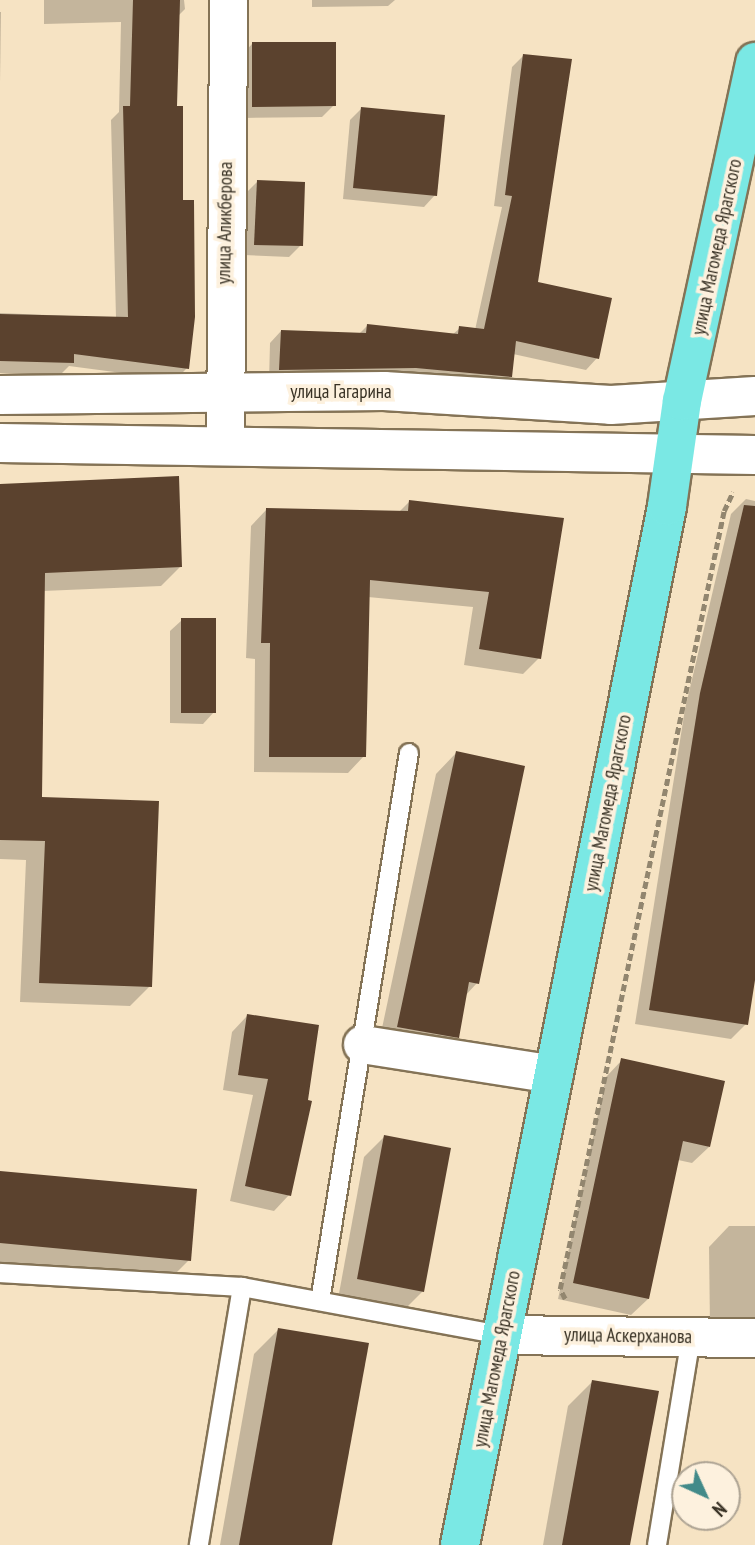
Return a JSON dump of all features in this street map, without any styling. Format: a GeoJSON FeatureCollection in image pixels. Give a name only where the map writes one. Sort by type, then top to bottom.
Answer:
{"type":"FeatureCollection","features":[{"type":"Feature","properties":{"kind":"main road","name":"улица Магомеда Ярагского"},"geometry":{"type":"LineString","coordinates":[[460,1545],[554,1074],[682,401],[755,62]]}},
{"type":"Feature","properties":{"kind":"main road","name":"улица Гагарина"},"geometry":{"type":"LineString","coordinates":[[0,394],[222,395],[384,391],[611,405],[755,396]]}},
{"type":"Feature","properties":{"kind":"main road"},"geometry":{"type":"LineString","coordinates":[[0,443],[673,456],[755,455]]}},
{"type":"Feature","properties":{"kind":"main road","name":"улица Аскерханова"},"geometry":{"type":"LineString","coordinates":[[502,1335],[755,1338]]}},
{"type":"Feature","properties":{"kind":"street","name":"улица Аликберова"},"geometry":{"type":"LineString","coordinates":[[225,446],[222,395],[228,0]]}},
{"type":"Feature","properties":{"kind":"street"},"geometry":{"type":"LineString","coordinates":[[362,1044],[554,1074]]}},
{"type":"Feature","properties":{"kind":"lane"},"geometry":{"type":"LineString","coordinates":[[320,1301],[409,752]]}},
{"type":"Feature","properties":{"kind":"lane"},"geometry":{"type":"LineString","coordinates":[[0,1273],[242,1287],[502,1335]]}},
{"type":"Feature","properties":{"kind":"lane"},"geometry":{"type":"LineString","coordinates":[[200,1545],[242,1287]]}},
{"type":"Feature","properties":{"kind":"lane"},"geometry":{"type":"LineString","coordinates":[[657,1545],[691,1337]]}},
{"type":"Feature","properties":{"kind":"path"},"geometry":{"type":"LineString","coordinates":[[583,1336],[560,1289],[724,511],[734,491],[744,492]]}},
{"type":"Feature","properties":{"kind":"building"},"geometry":{"type":"Polygon","coordinates":[[[133,0],[180,0],[177,106],[183,106],[183,200],[194,200],[195,317],[189,369],[74,354],[74,363],[0,361],[0,314],[128,317],[123,106],[130,106],[133,0]]]}},
{"type":"Feature","properties":{"kind":"building"},"geometry":{"type":"Polygon","coordinates":[[[252,42],[336,42],[336,106],[252,107],[252,42]]]}},
{"type":"Feature","properties":{"kind":"building"},"geometry":{"type":"Polygon","coordinates":[[[523,54],[572,59],[538,282],[612,298],[599,359],[516,341],[512,377],[416,368],[279,370],[281,330],[366,333],[367,324],[458,334],[459,326],[484,329],[512,196],[505,195],[523,54]]]}},
{"type":"Feature","properties":{"kind":"building"},"geometry":{"type":"Polygon","coordinates":[[[361,107],[445,115],[437,196],[353,188],[361,107]]]}},
{"type":"Feature","properties":{"kind":"building"},"geometry":{"type":"Polygon","coordinates":[[[257,180],[305,182],[303,246],[254,245],[257,180]]]}},
{"type":"Feature","properties":{"kind":"building"},"geometry":{"type":"Polygon","coordinates":[[[179,476],[182,567],[45,573],[42,797],[159,801],[152,987],[39,983],[45,841],[0,840],[0,484],[179,476]]]}},
{"type":"Feature","properties":{"kind":"building"},"geometry":{"type":"Polygon","coordinates":[[[409,500],[564,518],[541,659],[479,649],[489,592],[370,580],[366,757],[269,757],[270,643],[261,643],[266,508],[408,511],[409,500]]]}},
{"type":"Feature","properties":{"kind":"building"},"geometry":{"type":"Polygon","coordinates":[[[744,505],[755,506],[755,980],[748,1025],[649,1010],[700,693],[744,505]]]}},
{"type":"Feature","properties":{"kind":"building"},"geometry":{"type":"Polygon","coordinates":[[[181,618],[216,618],[216,713],[181,713],[181,618]]]}},
{"type":"Feature","properties":{"kind":"building"},"geometry":{"type":"Polygon","coordinates":[[[456,751],[525,766],[479,984],[469,982],[459,1038],[397,1027],[456,751]]]}},
{"type":"Feature","properties":{"kind":"building"},"geometry":{"type":"Polygon","coordinates":[[[247,1014],[319,1025],[308,1100],[312,1101],[291,1196],[245,1186],[268,1079],[238,1075],[247,1014]]]}},
{"type":"Feature","properties":{"kind":"building"},"geometry":{"type":"Polygon","coordinates":[[[621,1058],[725,1081],[710,1147],[683,1141],[649,1299],[573,1283],[621,1058]]]}},
{"type":"Feature","properties":{"kind":"building"},"geometry":{"type":"Polygon","coordinates":[[[384,1135],[451,1148],[424,1292],[357,1279],[384,1135]]]}},
{"type":"Feature","properties":{"kind":"building"},"geometry":{"type":"Polygon","coordinates":[[[0,1171],[197,1189],[191,1261],[0,1243],[0,1171]]]}},
{"type":"Feature","properties":{"kind":"building"},"geometry":{"type":"Polygon","coordinates":[[[278,1328],[369,1343],[332,1545],[239,1545],[278,1328]]]}},
{"type":"Feature","properties":{"kind":"building"},"geometry":{"type":"Polygon","coordinates":[[[592,1380],[659,1391],[630,1545],[562,1545],[592,1380]]]}}]}
